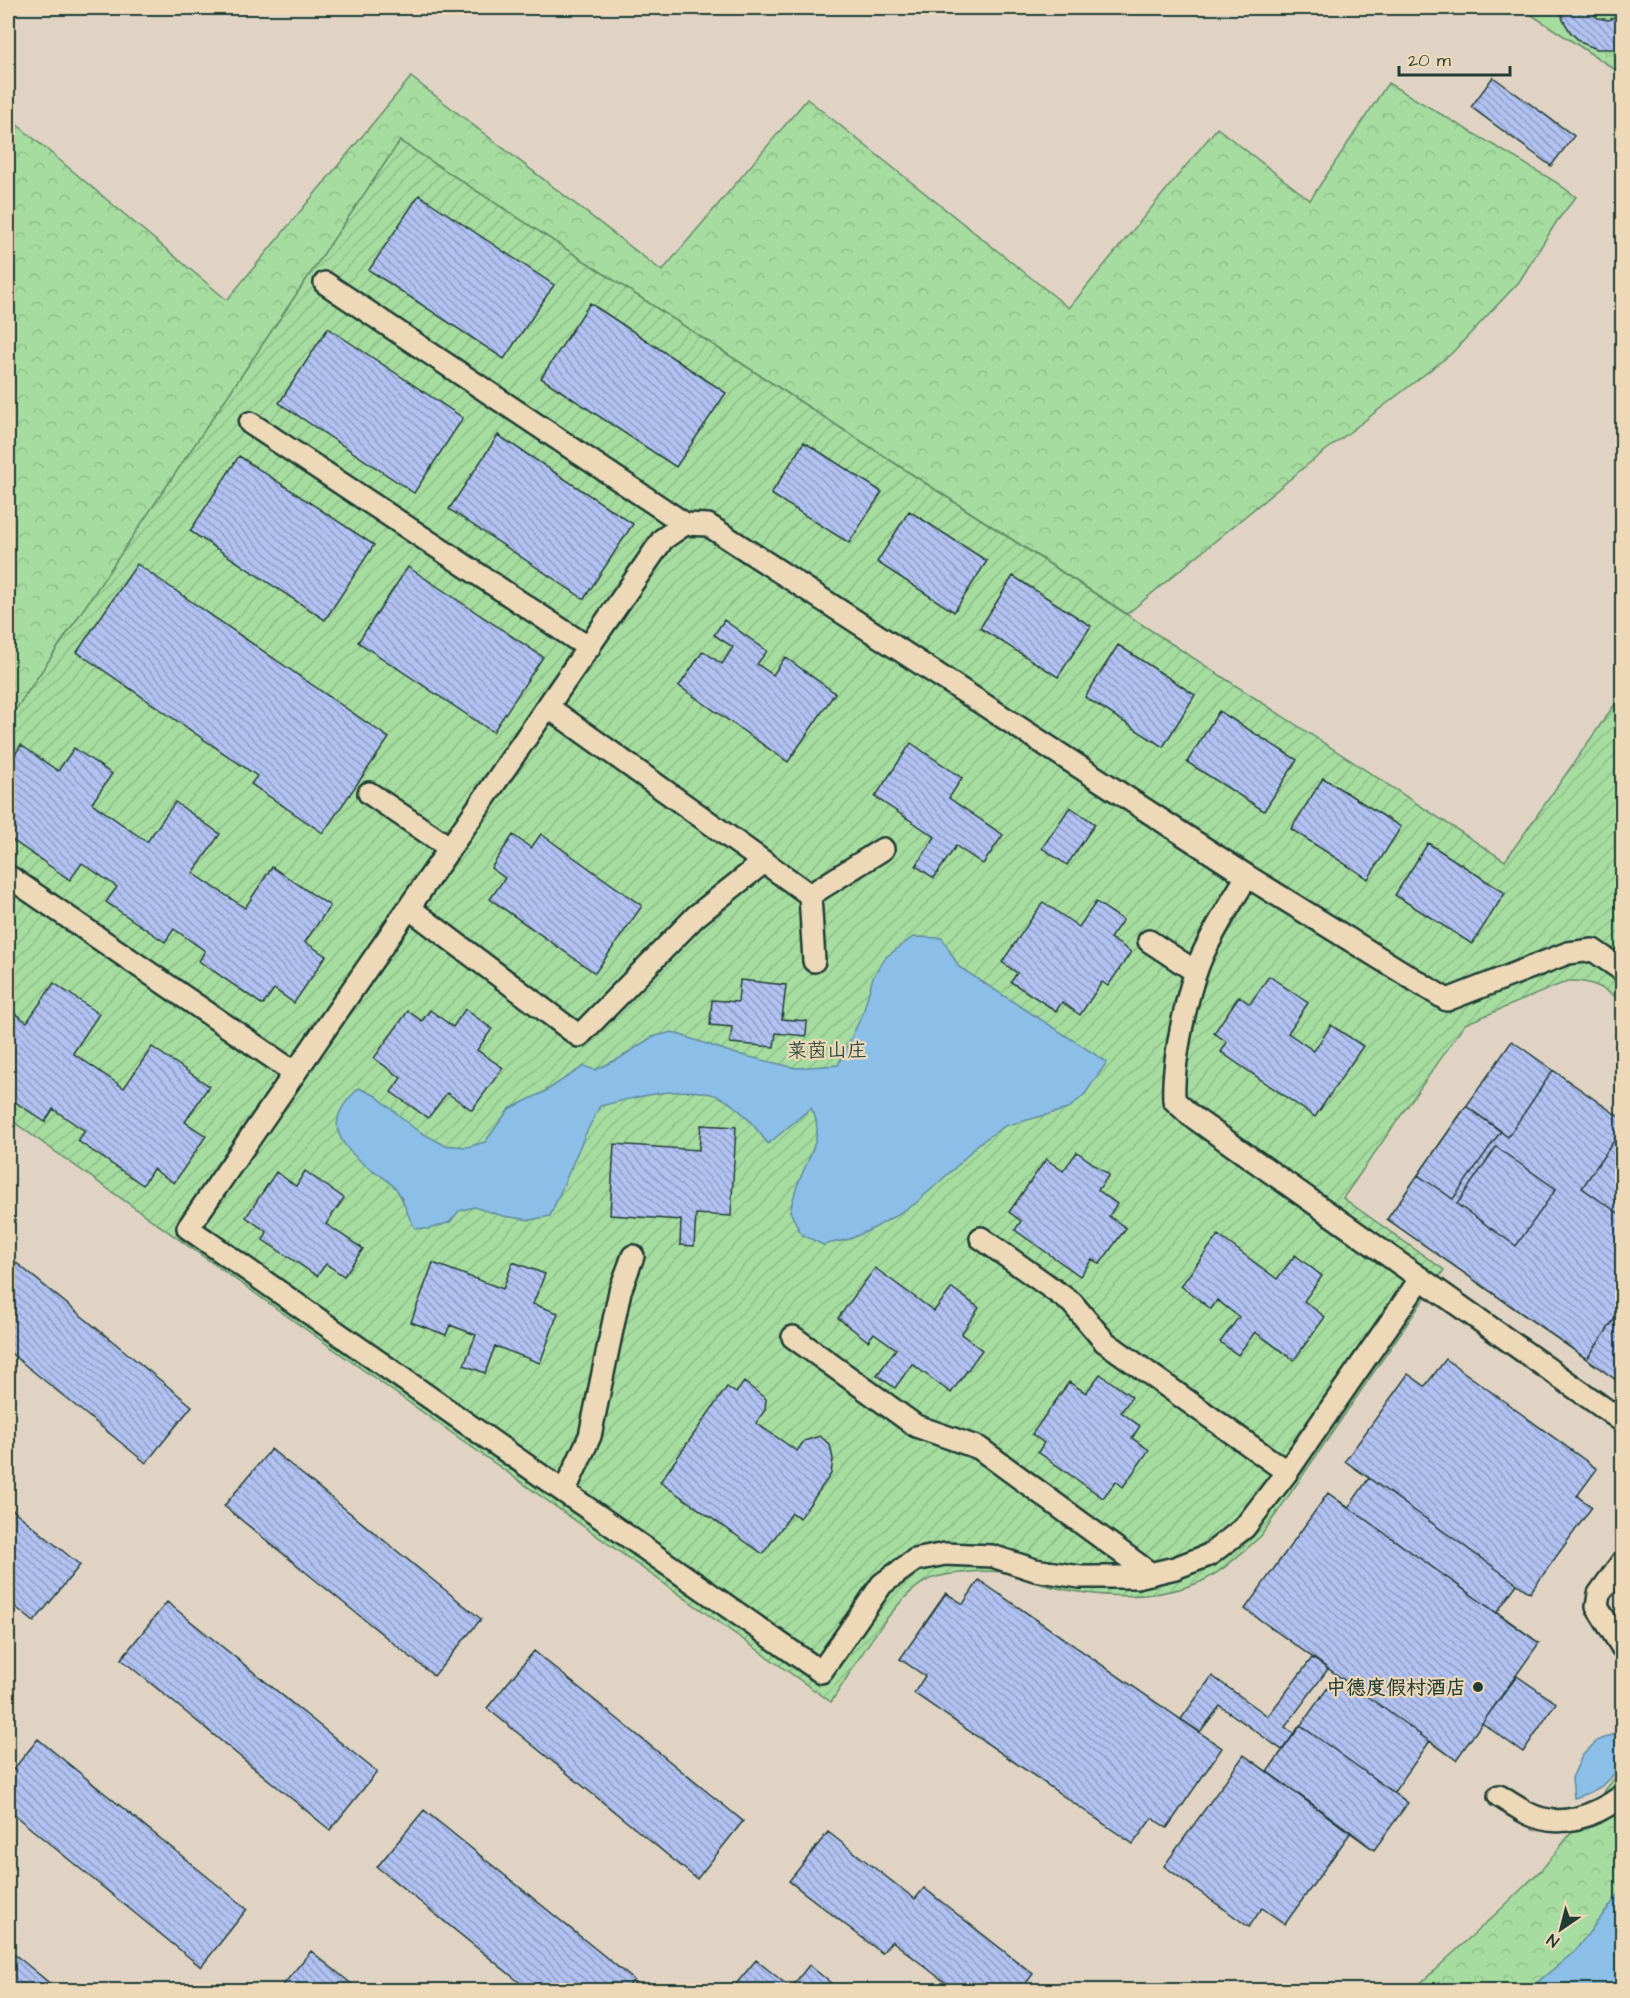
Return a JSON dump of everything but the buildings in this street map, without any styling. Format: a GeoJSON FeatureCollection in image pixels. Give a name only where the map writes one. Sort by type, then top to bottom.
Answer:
{"type":"FeatureCollection","features":[{"type":"Feature","properties":{"kind":"lane"},"geometry":{"type":"LineString","coordinates":[[325,284],[685,525]]}},
{"type":"Feature","properties":{"kind":"lane"},"geometry":{"type":"LineString","coordinates":[[250,423],[589,648]]}},
{"type":"Feature","properties":{"kind":"lane"},"geometry":{"type":"LineString","coordinates":[[1421,1278],[1287,1472],[1244,1528],[1209,1555],[1175,1568],[1137,1577],[1080,1577],[1035,1570],[992,1556],[945,1554],[915,1560],[882,1584],[821,1672],[188,1228],[663,539],[685,525],[708,525],[1247,876],[1447,1000],[1568,953],[1593,950],[1623,970]]}},
{"type":"Feature","properties":{"kind":"lane"},"geometry":{"type":"LineString","coordinates":[[548,707],[810,895]]}},
{"type":"Feature","properties":{"kind":"lane"},"geometry":{"type":"LineString","coordinates":[[369,793],[450,848]]}},
{"type":"Feature","properties":{"kind":"lane"},"geometry":{"type":"LineString","coordinates":[[810,895],[883,849]]}},
{"type":"Feature","properties":{"kind":"lane"},"geometry":{"type":"LineString","coordinates":[[409,908],[579,1036],[696,916],[764,862]]}},
{"type":"Feature","properties":{"kind":"lane"},"geometry":{"type":"LineString","coordinates":[[8,876],[295,1073]]}},
{"type":"Feature","properties":{"kind":"lane"},"geometry":{"type":"LineString","coordinates":[[1247,876],[1202,956],[1196,972],[1186,1008],[1173,1080],[1174,1100],[1190,1115],[1623,1421]]}},
{"type":"Feature","properties":{"kind":"lane"},"geometry":{"type":"LineString","coordinates":[[810,895],[814,961]]}},
{"type":"Feature","properties":{"kind":"lane"},"geometry":{"type":"LineString","coordinates":[[1149,941],[1196,972]]}},
{"type":"Feature","properties":{"kind":"lane"},"geometry":{"type":"LineString","coordinates":[[981,1238],[1072,1303],[1105,1342],[1287,1472]]}},
{"type":"Feature","properties":{"kind":"lane"},"geometry":{"type":"LineString","coordinates":[[564,1492],[590,1436],[620,1291],[633,1256]]}},
{"type":"Feature","properties":{"kind":"lane"},"geometry":{"type":"LineString","coordinates":[[793,1337],[916,1426],[980,1448],[1151,1574]]}},
{"type":"Feature","properties":{"kind":"lane"},"geometry":{"type":"LineString","coordinates":[[1623,1562],[1599,1594],[1597,1607],[1623,1647]]}},
{"type":"Feature","properties":{"kind":"lane"},"geometry":{"type":"LineString","coordinates":[[1499,1796],[1529,1814],[1548,1820],[1564,1821],[1594,1814],[1623,1796]]}},
{"type":"Feature","properties":{"kind":"green space"},"geometry":{"type":"Polygon","coordinates":[[[1521,8],[1622,8],[1622,74],[1521,8]]]}},
{"type":"Feature","properties":{"kind":"green space"},"geometry":{"type":"Polygon","coordinates":[[[411,77],[662,271],[807,99],[1069,308],[1217,128],[1310,200],[1388,83],[1556,182],[1576,197],[1557,221],[1519,282],[1451,354],[1307,465],[1127,614],[400,141],[8,721],[8,117],[227,300],[411,77]]]}},
{"type":"Feature","properties":{"kind":"green space","name":"莱茵山庄"},"geometry":{"type":"Polygon","coordinates":[[[400,141],[1505,861],[1622,694],[1622,1001],[1597,986],[1568,981],[1465,1024],[1343,1198],[1444,1270],[1261,1536],[1213,1575],[1175,1590],[1135,1595],[1073,1591],[1002,1572],[985,1571],[932,1578],[913,1590],[900,1603],[862,1654],[831,1702],[8,1118],[8,721],[400,141]]]}},
{"type":"Feature","properties":{"kind":"green space"},"geometry":{"type":"Polygon","coordinates":[[[1622,1769],[1622,1990],[1413,1990],[1544,1867],[1622,1769]]]}},
{"type":"Feature","properties":{"kind":"water"},"geometry":{"type":"Polygon","coordinates":[[[913,937],[942,938],[959,967],[1107,1062],[1085,1094],[1068,1109],[1005,1126],[978,1144],[915,1204],[850,1239],[823,1245],[801,1234],[790,1211],[816,1135],[817,1126],[811,1108],[768,1144],[739,1110],[714,1095],[682,1091],[600,1106],[550,1216],[530,1220],[503,1216],[474,1207],[459,1211],[450,1222],[428,1229],[415,1228],[397,1190],[348,1149],[338,1131],[339,1114],[359,1088],[376,1096],[415,1129],[444,1145],[467,1147],[485,1142],[509,1109],[544,1092],[584,1066],[595,1070],[620,1058],[652,1037],[672,1032],[733,1053],[796,1068],[838,1065],[863,1013],[873,977],[886,957],[913,937]]]}},
{"type":"Feature","properties":{"kind":"water"},"geometry":{"type":"Polygon","coordinates":[[[1617,1733],[1620,1753],[1615,1772],[1598,1789],[1574,1798],[1572,1778],[1582,1756],[1597,1741],[1617,1733]]]}},
{"type":"Feature","properties":{"kind":"water"},"geometry":{"type":"Polygon","coordinates":[[[1622,1890],[1622,1990],[1528,1990],[1574,1952],[1622,1890]]]}},
{"type":"Feature","properties":{"kind":"place","name":"中德度假村酒店"},"geometry":{"type":"Point","coordinates":[1478,1687]}}]}
